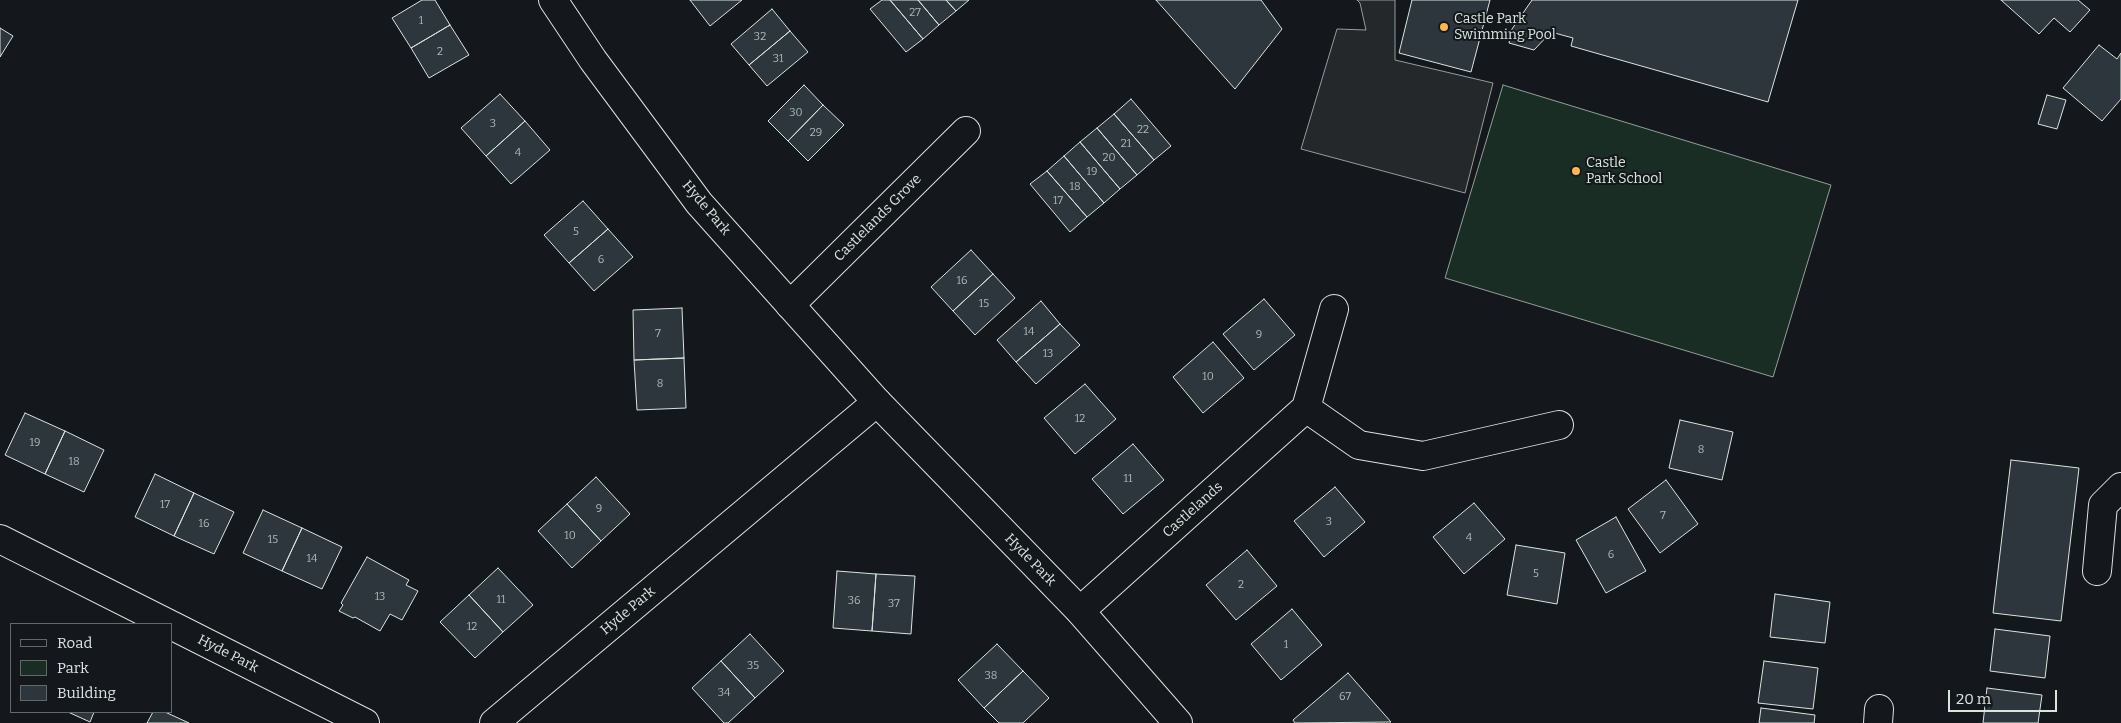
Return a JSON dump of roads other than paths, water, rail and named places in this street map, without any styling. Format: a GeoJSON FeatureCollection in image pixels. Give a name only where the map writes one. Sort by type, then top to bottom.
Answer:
{"type":"FeatureCollection","features":[{"type":"Feature","properties":{"kind":"street","name":"Hyde Park"},"geometry":{"type":"LineString","coordinates":[[553,0],[594,60],[699,203],[877,402],[1080,611],[1178,723]]}},
{"type":"Feature","properties":{"kind":"street","name":"Castlelands Grove"},"geometry":{"type":"LineString","coordinates":[[790,305],[966,130]]}},
{"type":"Feature","properties":{"kind":"street"},"geometry":{"type":"LineString","coordinates":[[1334,308],[1306,408],[1359,445],[1423,456],[1559,425]]}},
{"type":"Feature","properties":{"kind":"street","name":"Hyde Park"},"geometry":{"type":"LineString","coordinates":[[494,723],[877,402]]}},
{"type":"Feature","properties":{"kind":"street","name":"Castlelands"},"geometry":{"type":"LineString","coordinates":[[1080,611],[1306,408]]}},
{"type":"Feature","properties":{"kind":"street"},"geometry":{"type":"LineString","coordinates":[[2097,571],[2103,505],[2121,487]]}},
{"type":"Feature","properties":{"kind":"street","name":"Hyde Park"},"geometry":{"type":"LineString","coordinates":[[0,539],[166,623]]}},
{"type":"Feature","properties":{"kind":"street","name":"Hyde Park"},"geometry":{"type":"LineString","coordinates":[[172,626],[365,723]]}},
{"type":"Feature","properties":{"kind":"place","name":"Castle Park Swimming Pool"},"geometry":{"type":"Point","coordinates":[1444,27]}},
{"type":"Feature","properties":{"kind":"place","name":"Castle Park School"},"geometry":{"type":"Point","coordinates":[1576,171]}}]}
